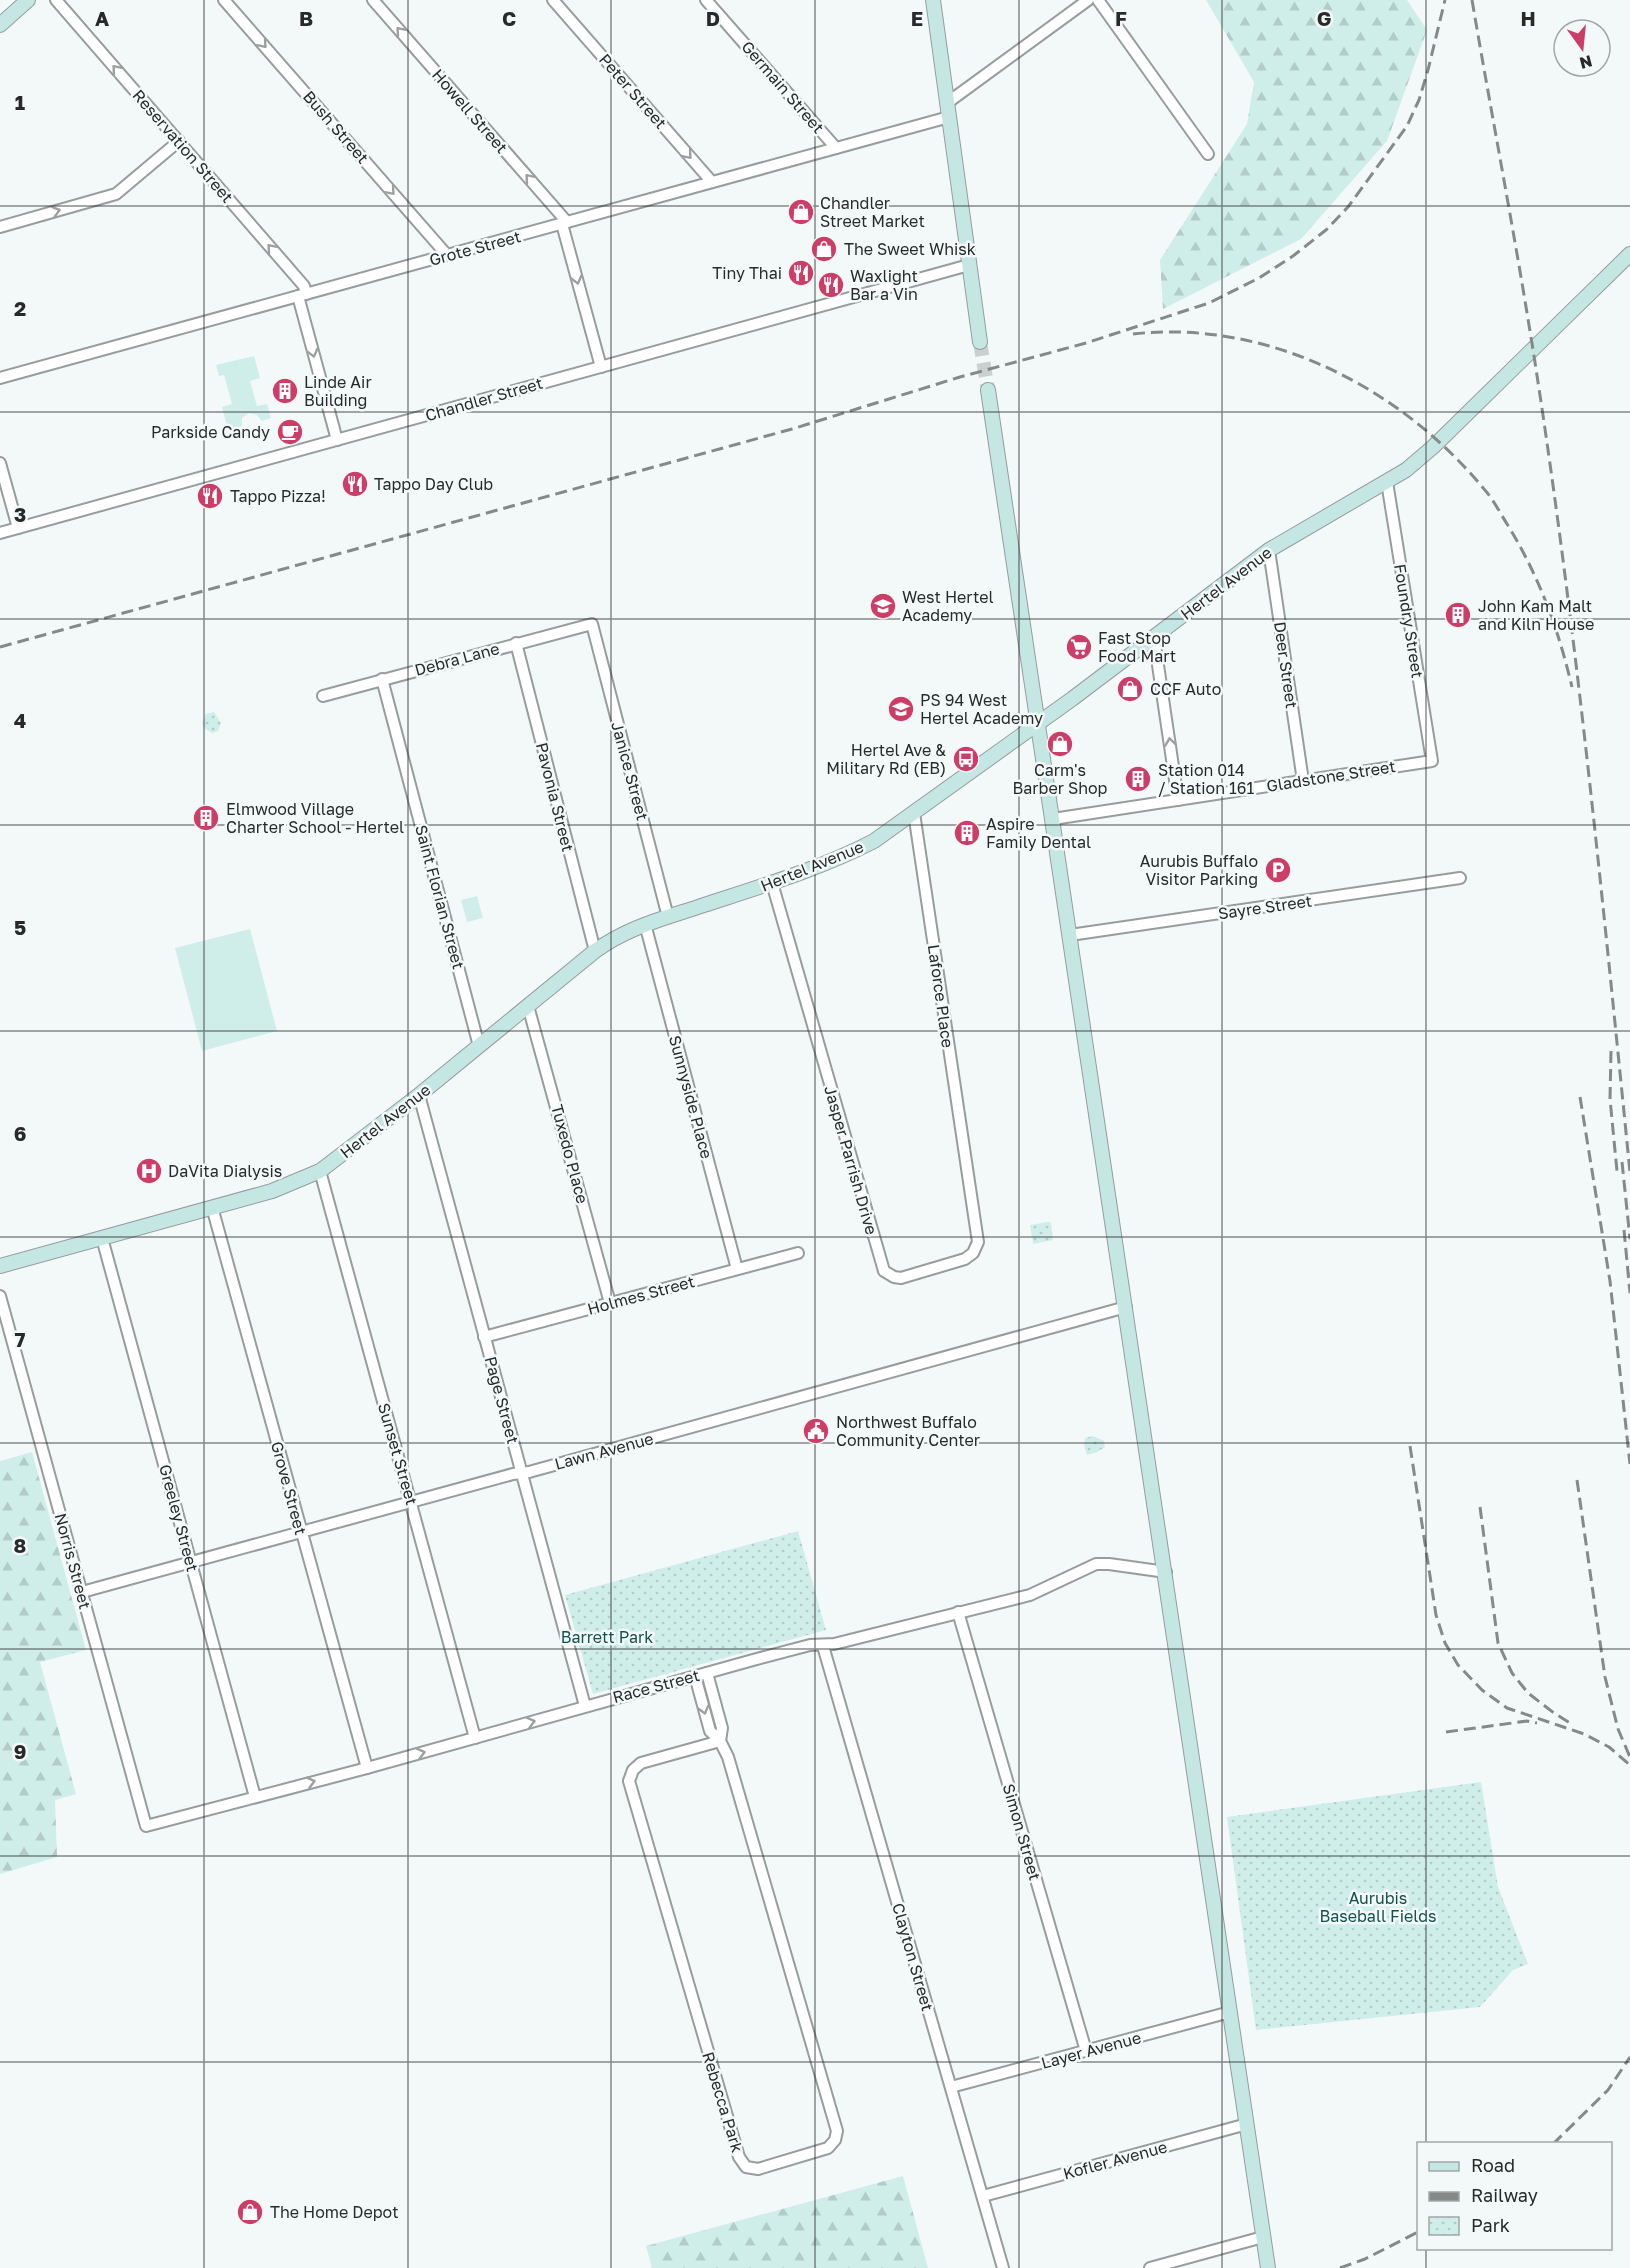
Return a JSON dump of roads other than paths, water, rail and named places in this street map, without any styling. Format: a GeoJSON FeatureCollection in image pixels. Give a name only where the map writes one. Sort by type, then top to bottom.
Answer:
{"type":"FeatureCollection","features":[{"type":"Feature","properties":{"kind":"main road"},"geometry":{"type":"LineString","coordinates":[[0,25],[28,0]]}},
{"type":"Feature","properties":{"kind":"main road"},"geometry":{"type":"LineString","coordinates":[[933,0],[980,342]]}},
{"type":"Feature","properties":{"kind":"main road","name":"Hertel Avenue"},"geometry":{"type":"LineString","coordinates":[[0,1266],[272,1191],[320,1171],[616,936],[645,924],[840,859],[874,841],[1038,724],[1269,550],[1406,470],[1433,447],[1630,254]]}},
{"type":"Feature","properties":{"kind":"main road"},"geometry":{"type":"LineString","coordinates":[[988,390],[1268,2268]]}},
{"type":"Feature","properties":{"kind":"street","name":"Reservation Street"},"geometry":{"type":"LineString","coordinates":[[56,0],[304,286],[302,295],[337,440]]}},
{"type":"Feature","properties":{"kind":"street","name":"Bush Street"},"geometry":{"type":"LineString","coordinates":[[224,0],[447,255]]}},
{"type":"Feature","properties":{"kind":"street","name":"Howell Street"},"geometry":{"type":"LineString","coordinates":[[373,0],[564,223],[601,367]]}},
{"type":"Feature","properties":{"kind":"street","name":"Peter Street"},"geometry":{"type":"LineString","coordinates":[[553,0],[712,182]]}},
{"type":"Feature","properties":{"kind":"street","name":"Germain Street"},"geometry":{"type":"LineString","coordinates":[[706,0],[836,148]]}},
{"type":"Feature","properties":{"kind":"street"},"geometry":{"type":"LineString","coordinates":[[948,110],[1088,0]]}},
{"type":"Feature","properties":{"kind":"street"},"geometry":{"type":"LineString","coordinates":[[1098,0],[1208,154]]}},
{"type":"Feature","properties":{"kind":"street","name":"Grote Street"},"geometry":{"type":"LineString","coordinates":[[0,378],[836,148],[948,110]]}},
{"type":"Feature","properties":{"kind":"street"},"geometry":{"type":"LineString","coordinates":[[0,227],[116,194],[179,141]]}},
{"type":"Feature","properties":{"kind":"street","name":"Chandler Street"},"geometry":{"type":"LineString","coordinates":[[0,533],[969,265]]}},
{"type":"Feature","properties":{"kind":"street"},"geometry":{"type":"LineString","coordinates":[[0,463],[18,528]]}},
{"type":"Feature","properties":{"kind":"street","name":"Foundry Street"},"geometry":{"type":"LineString","coordinates":[[1387,482],[1432,761]]}},
{"type":"Feature","properties":{"kind":"street","name":"Deer Street"},"geometry":{"type":"LineString","coordinates":[[1269,550],[1303,781]]}},
{"type":"Feature","properties":{"kind":"street","name":"Debra Lane"},"geometry":{"type":"LineString","coordinates":[[323,696],[592,624]]}},
{"type":"Feature","properties":{"kind":"street","name":"Janice Street"},"geometry":{"type":"LineString","coordinates":[[592,624],[668,917]]}},
{"type":"Feature","properties":{"kind":"street"},"geometry":{"type":"LineString","coordinates":[[1154,638],[1178,800]]}},
{"type":"Feature","properties":{"kind":"street","name":"Pavonia Street"},"geometry":{"type":"LineString","coordinates":[[516,643],[595,951]]}},
{"type":"Feature","properties":{"kind":"street","name":"Saint Florian Street"},"geometry":{"type":"LineString","coordinates":[[382,679],[479,1046]]}},
{"type":"Feature","properties":{"kind":"street","name":"Gladstone Street"},"geometry":{"type":"LineString","coordinates":[[1053,819],[1432,761]]}},
{"type":"Feature","properties":{"kind":"street","name":"Laforce Place"},"geometry":{"type":"LineString","coordinates":[[914,813],[968,1179]]}},
{"type":"Feature","properties":{"kind":"street","name":"Sayre Street"},"geometry":{"type":"LineString","coordinates":[[1070,935],[1460,878]]}},
{"type":"Feature","properties":{"kind":"street","name":"Jasper Parrish Drive"},"geometry":{"type":"LineString","coordinates":[[772,883],[884,1271],[901,1278],[965,1259],[973,1253],[978,1242],[968,1179]]}},
{"type":"Feature","properties":{"kind":"street","name":"Sunnyside Place"},"geometry":{"type":"LineString","coordinates":[[645,924],[737,1269]]}},
{"type":"Feature","properties":{"kind":"street","name":"Tuxedo Place"},"geometry":{"type":"LineString","coordinates":[[528,1006],[610,1303]]}},
{"type":"Feature","properties":{"kind":"street","name":"Page Street"},"geometry":{"type":"LineString","coordinates":[[418,1095],[585,1706]]}},
{"type":"Feature","properties":{"kind":"street","name":"Sunset Street"},"geometry":{"type":"LineString","coordinates":[[320,1171],[475,1738]]}},
{"type":"Feature","properties":{"kind":"street","name":"Grove Street"},"geometry":{"type":"LineString","coordinates":[[212,1207],[367,1768]]}},
{"type":"Feature","properties":{"kind":"street","name":"Greeley Street"},"geometry":{"type":"LineString","coordinates":[[102,1238],[255,1797]]}},
{"type":"Feature","properties":{"kind":"street","name":"Holmes Street"},"geometry":{"type":"LineString","coordinates":[[484,1337],[798,1253]]}},
{"type":"Feature","properties":{"kind":"street","name":"Norris Street"},"geometry":{"type":"LineString","coordinates":[[0,1296],[146,1826]]}},
{"type":"Feature","properties":{"kind":"street","name":"Lawn Avenue"},"geometry":{"type":"LineString","coordinates":[[82,1592],[1126,1307]]}},
{"type":"Feature","properties":{"kind":"street","name":"Race Street"},"geometry":{"type":"LineString","coordinates":[[146,1826],[367,1768],[810,1645],[823,1646],[1030,1595],[1096,1564],[1166,1572]]}},
{"type":"Feature","properties":{"kind":"street","name":"Simon Street"},"geometry":{"type":"LineString","coordinates":[[958,1612],[1086,2051]]}},
{"type":"Feature","properties":{"kind":"street","name":"Clayton Street"},"geometry":{"type":"LineString","coordinates":[[823,1646],[1003,2268]]}},
{"type":"Feature","properties":{"kind":"street","name":"Rebecca Park"},"geometry":{"type":"LineString","coordinates":[[707,1672],[722,1728],[720,1741]]}},
{"type":"Feature","properties":{"kind":"street","name":"Rebecca Park"},"geometry":{"type":"LineString","coordinates":[[695,1676],[710,1731],[720,1741],[728,1757],[837,2131],[835,2140],[828,2148],[758,2169],[746,2167],[739,2157],[629,1781],[633,1770],[641,1763],[720,1741]]}},
{"type":"Feature","properties":{"kind":"street","name":"Layer Avenue"},"geometry":{"type":"LineString","coordinates":[[951,2088],[1230,2012]]}},
{"type":"Feature","properties":{"kind":"street","name":"Kofler Avenue"},"geometry":{"type":"LineString","coordinates":[[982,2196],[1247,2124]]}},
{"type":"Feature","properties":{"kind":"street"},"geometry":{"type":"LineString","coordinates":[[1150,2268],[1263,2237]]}},
{"type":"Feature","properties":{"kind":"tunnel"},"geometry":{"type":"LineString","coordinates":[[980,342],[988,390]]}},
{"type":"Feature","properties":{"kind":"railway"},"geometry":{"type":"LineString","coordinates":[[0,647],[792,429],[960,377],[1086,343],[1209,303],[1259,278],[1293,256],[1326,230],[1348,207],[1407,126],[1419,100],[1445,0]]}},
{"type":"Feature","properties":{"kind":"railway"},"geometry":{"type":"LineString","coordinates":[[1472,0],[1521,277],[1551,469],[1588,770],[1630,1172]]}},
{"type":"Feature","properties":{"kind":"railway"},"geometry":{"type":"LineString","coordinates":[[1133,334],[1183,332],[1233,338],[1281,350],[1327,368],[1371,391],[1413,420],[1450,452],[1484,489],[1509,527],[1547,604],[1561,644],[1572,687]]}},
{"type":"Feature","properties":{"kind":"railway"},"geometry":{"type":"LineString","coordinates":[[1611,1051],[1610,1099],[1617,1171]]}},
{"type":"Feature","properties":{"kind":"railway"},"geometry":{"type":"LineString","coordinates":[[1580,1097],[1610,1281],[1630,1464]]}},
{"type":"Feature","properties":{"kind":"railway"},"geometry":{"type":"LineString","coordinates":[[1622,1162],[1630,1239]]}},
{"type":"Feature","properties":{"kind":"railway"},"geometry":{"type":"LineString","coordinates":[[1624,1230],[1630,1293]]}},
{"type":"Feature","properties":{"kind":"railway"},"geometry":{"type":"LineString","coordinates":[[1410,1446],[1436,1615],[1445,1643],[1458,1665],[1482,1690],[1507,1708],[1584,1734],[1609,1747],[1630,1765]]}},
{"type":"Feature","properties":{"kind":"railway"},"geometry":{"type":"LineString","coordinates":[[1577,1480],[1605,1677],[1618,1729],[1630,1757]]}},
{"type":"Feature","properties":{"kind":"railway"},"geometry":{"type":"LineString","coordinates":[[1480,1507],[1498,1643],[1512,1673],[1528,1693],[1570,1723]]}},
{"type":"Feature","properties":{"kind":"railway"},"geometry":{"type":"LineString","coordinates":[[1446,1732],[1527,1721],[1537,1723]]}},
{"type":"Feature","properties":{"kind":"railway"},"geometry":{"type":"LineString","coordinates":[[1555,2142],[1608,2090],[1630,2057]]}},
{"type":"Feature","properties":{"kind":"railway"},"geometry":{"type":"LineString","coordinates":[[1340,2268],[1365,2259],[1417,2233]]}},
{"type":"Feature","properties":{"kind":"place","name":"Chandler Street Market"},"geometry":{"type":"Point","coordinates":[801,212]}},
{"type":"Feature","properties":{"kind":"place","name":"The Sweet Whisk"},"geometry":{"type":"Point","coordinates":[824,249]}},
{"type":"Feature","properties":{"kind":"place","name":"Tiny Thai"},"geometry":{"type":"Point","coordinates":[801,273]}},
{"type":"Feature","properties":{"kind":"place","name":"Waxlight Bar a Vin"},"geometry":{"type":"Point","coordinates":[831,285]}},
{"type":"Feature","properties":{"kind":"place","name":"Linde Air Building"},"geometry":{"type":"Point","coordinates":[285,391]}},
{"type":"Feature","properties":{"kind":"place","name":"Parkside Candy"},"geometry":{"type":"Point","coordinates":[290,432]}},
{"type":"Feature","properties":{"kind":"place","name":"Tappo Day Club"},"geometry":{"type":"Point","coordinates":[355,484]}},
{"type":"Feature","properties":{"kind":"place","name":"Tappo Pizza!"},"geometry":{"type":"Point","coordinates":[210,496]}},
{"type":"Feature","properties":{"kind":"place","name":"West Hertel Academy"},"geometry":{"type":"Point","coordinates":[883,606]}},
{"type":"Feature","properties":{"kind":"place","name":"John Kam Malt and Kiln House"},"geometry":{"type":"Point","coordinates":[1458,615]}},
{"type":"Feature","properties":{"kind":"place","name":"Fast Stop Food Mart"},"geometry":{"type":"Point","coordinates":[1079,647]}},
{"type":"Feature","properties":{"kind":"place","name":"CCF Auto"},"geometry":{"type":"Point","coordinates":[1130,689]}},
{"type":"Feature","properties":{"kind":"place","name":"PS 94 West Hertel Academy"},"geometry":{"type":"Point","coordinates":[901,709]}},
{"type":"Feature","properties":{"kind":"place","name":"Carm's Barber Shop"},"geometry":{"type":"Point","coordinates":[1060,744]}},
{"type":"Feature","properties":{"kind":"place","name":"Hertel Ave & Military Rd (EB)"},"geometry":{"type":"Point","coordinates":[966,759]}},
{"type":"Feature","properties":{"kind":"place","name":"Station 014 / Station 161"},"geometry":{"type":"Point","coordinates":[1138,779]}},
{"type":"Feature","properties":{"kind":"place","name":"Elmwood Village Charter School - Hertel"},"geometry":{"type":"Point","coordinates":[206,818]}},
{"type":"Feature","properties":{"kind":"place","name":"Aspire Family Dental"},"geometry":{"type":"Point","coordinates":[967,833]}},
{"type":"Feature","properties":{"kind":"place","name":"Aurubis Buffalo Visitor Parking"},"geometry":{"type":"Point","coordinates":[1278,870]}},
{"type":"Feature","properties":{"kind":"place","name":"DaVita Dialysis"},"geometry":{"type":"Point","coordinates":[149,1171]}},
{"type":"Feature","properties":{"kind":"place","name":"Northwest Buffalo Community Center"},"geometry":{"type":"Point","coordinates":[816,1431]}},
{"type":"Feature","properties":{"kind":"place","name":"The Home Depot"},"geometry":{"type":"Point","coordinates":[250,2212]}},
{"type":"Feature","properties":{"kind":"park label","name":"Barrett Park"},"geometry":{"type":"Point","coordinates":[607,1637]}},
{"type":"Feature","properties":{"kind":"park label","name":"Aurubis Baseball Fields"},"geometry":{"type":"Point","coordinates":[1378,1907]}}]}
